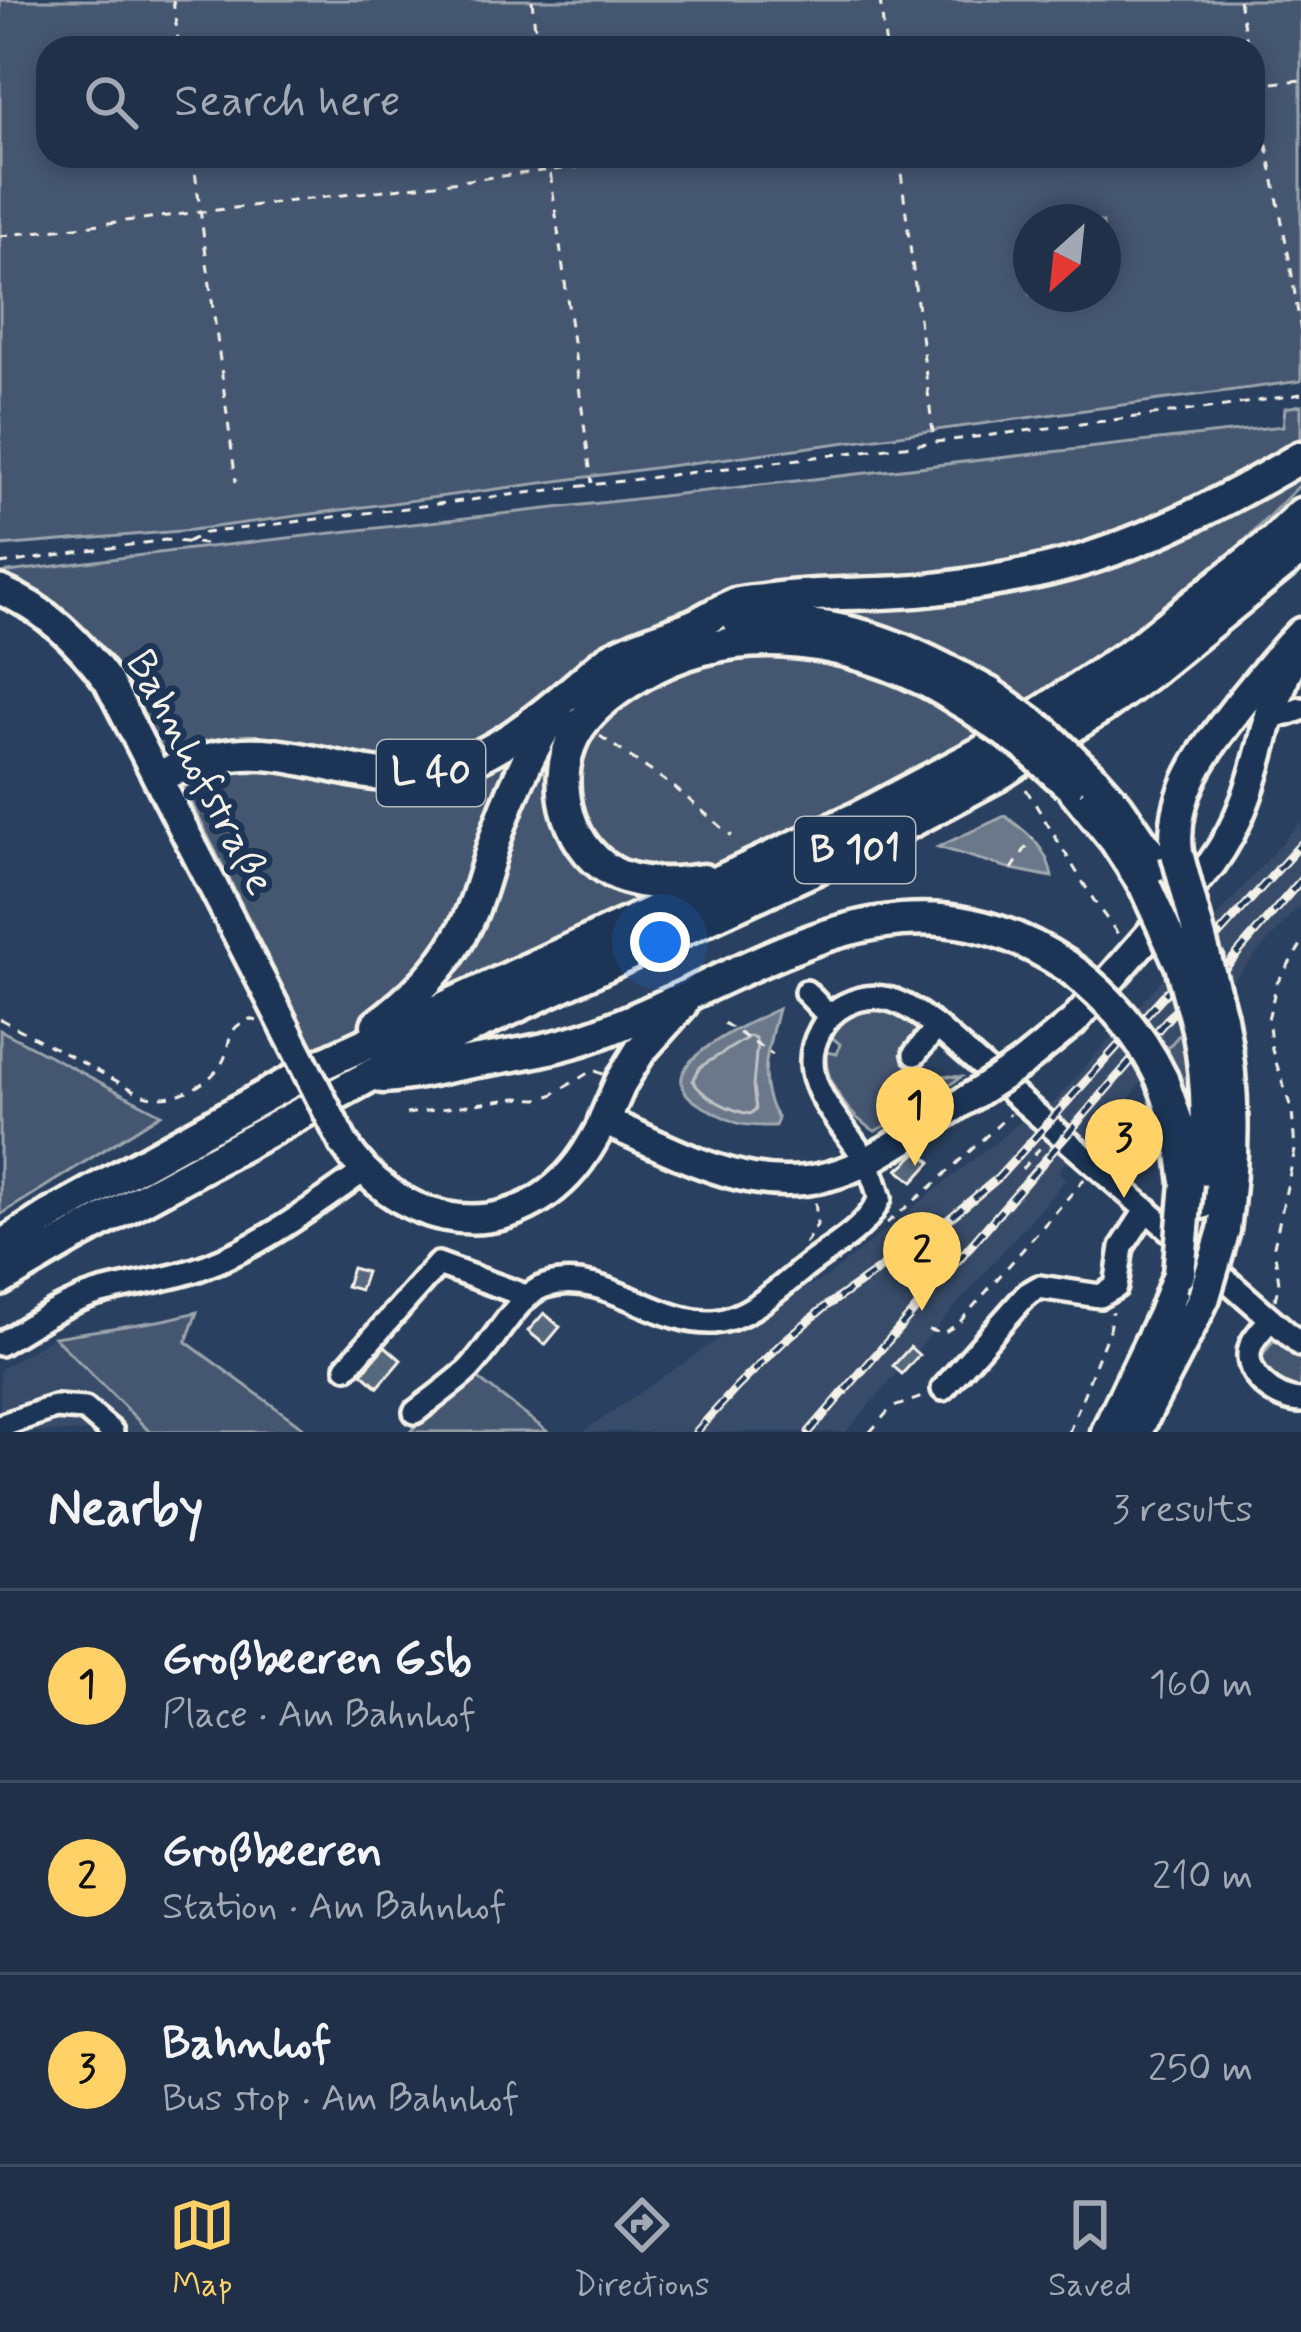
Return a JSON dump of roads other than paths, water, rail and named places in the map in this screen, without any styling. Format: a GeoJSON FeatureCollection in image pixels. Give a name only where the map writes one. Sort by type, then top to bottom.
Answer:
{"type":"FeatureCollection","features":[{"type":"Feature","properties":{"kind":"highway"},"geometry":{"type":"LineString","coordinates":[[692,626],[736,604],[1001,580],[1086,559],[1236,495],[1301,457]]}},
{"type":"Feature","properties":{"kind":"highway","name":"B 101"},"geometry":{"type":"LineString","coordinates":[[0,1247],[328,1061],[860,817],[982,752],[1136,650],[1301,514]]}},
{"type":"Feature","properties":{"kind":"highway","name":"B 101"},"geometry":{"type":"LineString","coordinates":[[0,1280],[365,1079],[871,843],[998,775],[1150,672],[1301,548]]}},
{"type":"Feature","properties":{"kind":"highway","name":"L 40"},"geometry":{"type":"LineString","coordinates":[[159,776],[215,757],[258,753],[385,777],[436,772],[486,753],[607,661],[644,643],[692,626],[791,620],[882,639],[931,660],[979,699],[1045,733],[1084,786],[1136,831],[1161,870]]}},
{"type":"Feature","properties":{"kind":"highway"},"geometry":{"type":"LineString","coordinates":[[1270,715],[1301,638]]}},
{"type":"Feature","properties":{"kind":"highway"},"geometry":{"type":"LineString","coordinates":[[1136,1432],[1204,1297],[1223,1230],[1234,1126],[1230,1063],[1181,965],[1161,870],[1198,762],[1267,672],[1301,638]]}},
{"type":"Feature","properties":{"kind":"highway"},"geometry":{"type":"LineString","coordinates":[[732,876],[650,883],[620,875],[592,856],[570,823],[563,791],[574,735],[621,686],[658,664],[702,647],[746,640],[792,642],[870,659],[979,699]]}},
{"type":"Feature","properties":{"kind":"highway"},"geometry":{"type":"LineString","coordinates":[[328,1061],[400,1008],[429,980],[457,942],[482,887],[498,829],[525,763],[563,698]]}},
{"type":"Feature","properties":{"kind":"highway"},"geometry":{"type":"LineString","coordinates":[[1107,1432],[1179,1274],[1208,1114],[1210,1023],[1195,924],[1161,870]]}},
{"type":"Feature","properties":{"kind":"highway"},"geometry":{"type":"LineString","coordinates":[[365,1079],[422,1074],[544,1051],[685,998],[824,934],[874,921],[951,921],[1036,948],[1067,966],[1120,1013],[1162,1079],[1195,1193]]}},
{"type":"Feature","properties":{"kind":"highway"},"geometry":{"type":"LineString","coordinates":[[604,1121],[640,1051],[685,998]]}},
{"type":"Feature","properties":{"kind":"main road","name":"Bahnhofstraße"},"geometry":{"type":"LineString","coordinates":[[0,590],[36,608],[73,638],[122,705],[274,1026],[364,1171],[396,1198],[430,1213],[464,1219],[500,1215],[535,1202],[562,1182],[604,1121]]}},
{"type":"Feature","properties":{"kind":"main road"},"geometry":{"type":"LineString","coordinates":[[604,1121],[701,1164],[762,1182],[815,1181],[866,1162],[1021,1064],[1073,1022],[1212,863],[1237,826],[1270,715]]}},
{"type":"Feature","properties":{"kind":"street"},"geometry":{"type":"LineString","coordinates":[[1270,715],[1301,709]]}},
{"type":"Feature","properties":{"kind":"street"},"geometry":{"type":"LineString","coordinates":[[806,992],[829,1016]]}},
{"type":"Feature","properties":{"kind":"street"},"geometry":{"type":"LineString","coordinates":[[415,1412],[468,1371],[526,1296],[539,1287],[582,1285],[678,1317],[715,1322],[754,1305],[861,1226],[880,1198],[866,1162],[820,1095],[811,1064],[815,1040],[829,1016],[863,997],[886,996],[909,1006],[937,1028],[1301,1345]]}},
{"type":"Feature","properties":{"kind":"street"},"geometry":{"type":"LineString","coordinates":[[914,1054],[937,1028]]}},
{"type":"Feature","properties":{"kind":"street"},"geometry":{"type":"LineString","coordinates":[[815,1040],[840,1047]]}},
{"type":"Feature","properties":{"kind":"street"},"geometry":{"type":"LineString","coordinates":[[0,1344],[84,1298],[181,1275],[223,1259],[364,1171]]}},
{"type":"Feature","properties":{"kind":"street"},"geometry":{"type":"LineString","coordinates":[[943,1389],[1027,1294],[1039,1287],[1100,1296],[1115,1286],[1122,1247],[1147,1209]]}},
{"type":"Feature","properties":{"kind":"street"},"geometry":{"type":"LineString","coordinates":[[347,1367],[438,1264],[526,1296]]}},
{"type":"Feature","properties":{"kind":"street"},"geometry":{"type":"LineString","coordinates":[[1270,1319],[1252,1344],[1250,1368],[1280,1397],[1301,1401]]}},
{"type":"Feature","properties":{"kind":"street"},"geometry":{"type":"LineString","coordinates":[[0,1426],[55,1407],[86,1409],[112,1432]]}},
{"type":"Feature","properties":{"kind":"water"},"geometry":{"type":"Polygon","coordinates":[[[1005,816],[1041,849],[1052,877],[938,847],[1005,816]]]}},
{"type":"Feature","properties":{"kind":"water"},"geometry":{"type":"Polygon","coordinates":[[[778,1009],[765,1079],[778,1119],[775,1126],[730,1120],[686,1093],[682,1078],[703,1050],[778,1009]]]}},
{"type":"Feature","properties":{"kind":"railway"},"geometry":{"type":"LineString","coordinates":[[696,1432],[784,1341],[937,1229],[998,1178],[1301,844]]}},
{"type":"Feature","properties":{"kind":"railway"},"geometry":{"type":"LineString","coordinates":[[1218,976],[1301,880]]}},
{"type":"Feature","properties":{"kind":"railway"},"geometry":{"type":"LineString","coordinates":[[809,1432],[1222,956]]}},
{"type":"Feature","properties":{"kind":"place","name":"Großbeeren Gsb"},"geometry":{"type":"Point","coordinates":[915,1166]}},
{"type":"Feature","properties":{"kind":"place","name":"Bahnhof"},"geometry":{"type":"Point","coordinates":[1124,1198]}},
{"type":"Feature","properties":{"kind":"place","name":"Großbeeren"},"geometry":{"type":"Point","coordinates":[922,1311]}}]}
